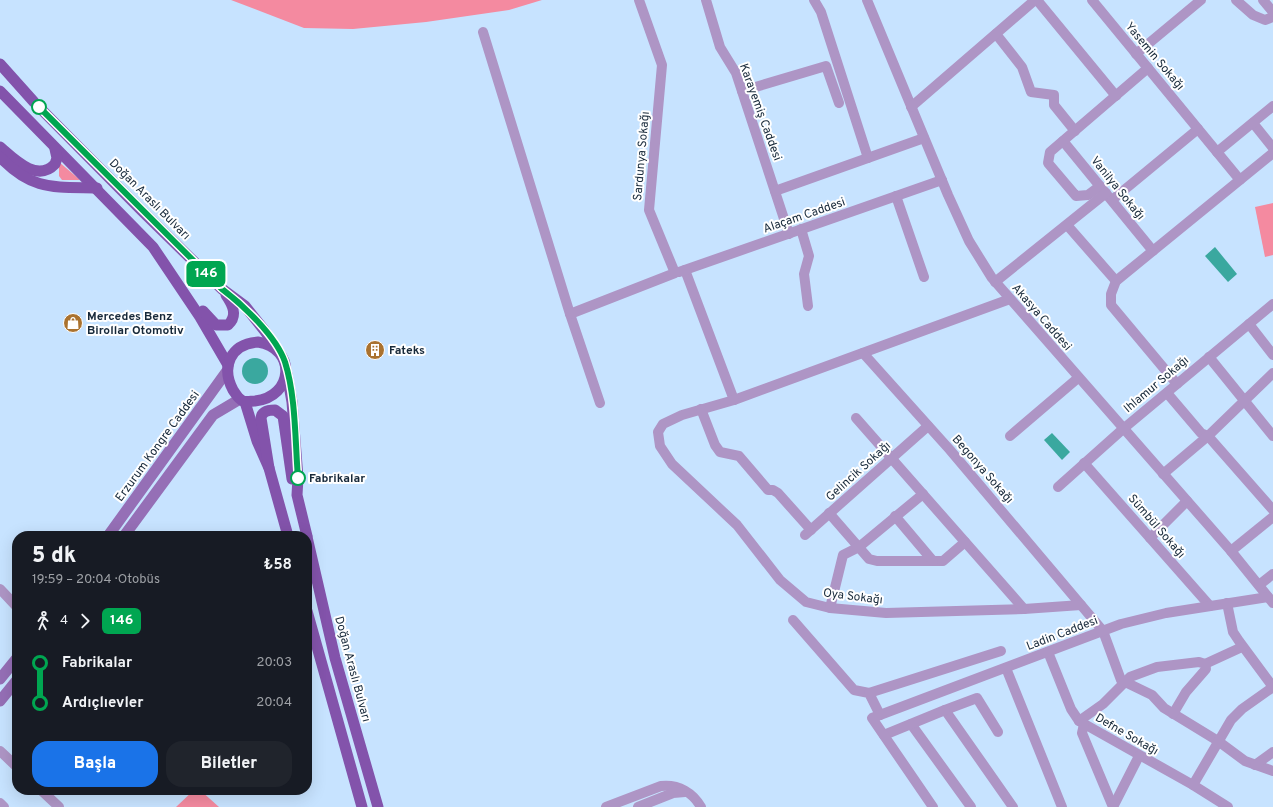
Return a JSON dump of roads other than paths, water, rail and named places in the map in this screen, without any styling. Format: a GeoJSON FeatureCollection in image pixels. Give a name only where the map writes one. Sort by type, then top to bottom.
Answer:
{"type":"FeatureCollection","features":[{"type":"Feature","properties":{"kind":"main road","name":"Doğan Araslı Bulvarı"},"geometry":{"type":"LineString","coordinates":[[0,64],[34,102],[222,289],[245,306],[279,352]]}},
{"type":"Feature","properties":{"kind":"main road"},"geometry":{"type":"LineString","coordinates":[[0,91],[175,269],[211,322],[222,327],[231,323],[234,312],[232,304],[222,289]]}},
{"type":"Feature","properties":{"kind":"main road"},"geometry":{"type":"LineString","coordinates":[[0,146],[32,170],[45,172],[55,164]]}},
{"type":"Feature","properties":{"kind":"main road"},"geometry":{"type":"LineString","coordinates":[[55,148],[57,158],[55,164],[55,180],[57,188]]}},
{"type":"Feature","properties":{"kind":"main road"},"geometry":{"type":"LineString","coordinates":[[0,157],[7,165],[39,184],[57,188],[97,188]]}},
{"type":"Feature","properties":{"kind":"main road"},"geometry":{"type":"LineString","coordinates":[[153,247],[200,318],[228,368]]}},
{"type":"Feature","properties":{"kind":"main road"},"geometry":{"type":"LineString","coordinates":[[128,531],[213,415],[242,400],[266,399],[276,393],[285,379],[286,368],[279,352],[264,343],[246,344],[234,352],[228,368],[229,382],[242,400],[269,468]]}},
{"type":"Feature","properties":{"kind":"main road","name":"Erzurum Kongre Caddesi"},"geometry":{"type":"LineString","coordinates":[[112,531],[228,368]]}},
{"type":"Feature","properties":{"kind":"main road","name":"Doğan Araslı Bulvarı"},"geometry":{"type":"LineString","coordinates":[[286,368],[292,409],[298,478],[297,495],[306,531]]}},
{"type":"Feature","properties":{"kind":"main road"},"geometry":{"type":"LineString","coordinates":[[287,531],[269,468],[260,418],[265,411],[275,410],[282,416],[291,475],[297,495]]}},
{"type":"Feature","properties":{"kind":"main road","name":"Doğan Araslı Bulvarı"},"geometry":{"type":"LineString","coordinates":[[312,559],[335,658],[378,807]]}},
{"type":"Feature","properties":{"kind":"main road"},"geometry":{"type":"LineString","coordinates":[[312,629],[362,807]]}},
{"type":"Feature","properties":{"kind":"main road"},"geometry":{"type":"LineString","coordinates":[[0,680],[12,664]]}},
{"type":"Feature","properties":{"kind":"main road"},"geometry":{"type":"LineString","coordinates":[[0,702],[12,686]]}},
{"type":"Feature","properties":{"kind":"street","name":"Sardunya Sokağı"},"geometry":{"type":"LineString","coordinates":[[639,0],[662,64],[649,210],[680,272],[734,400]]}},
{"type":"Feature","properties":{"kind":"street","name":"Karayemiş Caddesi"},"geometry":{"type":"LineString","coordinates":[[706,0],[720,47],[736,73],[789,234]]}},
{"type":"Feature","properties":{"kind":"street"},"geometry":{"type":"LineString","coordinates":[[814,0],[821,12],[868,158]]}},
{"type":"Feature","properties":{"kind":"street","name":"Akasya Caddesi"},"geometry":{"type":"LineString","coordinates":[[867,0],[969,242],[995,282],[1231,551],[1271,600]]}},
{"type":"Feature","properties":{"kind":"street"},"geometry":{"type":"LineString","coordinates":[[911,107],[1036,0],[1116,96]]}},
{"type":"Feature","properties":{"kind":"street","name":"Yasemin Sokağı"},"geometry":{"type":"LineString","coordinates":[[1092,0],[1240,180]]}},
{"type":"Feature","properties":{"kind":"street"},"geometry":{"type":"LineString","coordinates":[[1136,54],[1201,0]]}},
{"type":"Feature","properties":{"kind":"street"},"geometry":{"type":"LineString","coordinates":[[1236,0],[1252,15],[1265,20],[1273,17]]}},
{"type":"Feature","properties":{"kind":"street"},"geometry":{"type":"LineString","coordinates":[[1263,0],[1273,12]]}},
{"type":"Feature","properties":{"kind":"street"},"geometry":{"type":"LineString","coordinates":[[483,32],[570,314],[600,403]]}},
{"type":"Feature","properties":{"kind":"street"},"geometry":{"type":"LineString","coordinates":[[996,34],[1022,67],[1032,92],[1054,95],[1054,105],[1075,131]]}},
{"type":"Feature","properties":{"kind":"street"},"geometry":{"type":"LineString","coordinates":[[742,91],[826,66],[839,103]]}},
{"type":"Feature","properties":{"kind":"street"},"geometry":{"type":"LineString","coordinates":[[1106,193],[1076,196],[1048,163],[1050,152],[1148,68]]}},
{"type":"Feature","properties":{"kind":"street"},"geometry":{"type":"LineString","coordinates":[[1218,152],[1273,106]]}},
{"type":"Feature","properties":{"kind":"street"},"geometry":{"type":"LineString","coordinates":[[1253,123],[1273,148]]}},
{"type":"Feature","properties":{"kind":"street"},"geometry":{"type":"LineString","coordinates":[[995,282],[1106,193],[1198,129]]}},
{"type":"Feature","properties":{"kind":"street"},"geometry":{"type":"LineString","coordinates":[[775,191],[924,138]]}},
{"type":"Feature","properties":{"kind":"street","name":"Vanilya Sokağı"},"geometry":{"type":"LineString","coordinates":[[1063,141],[1153,251]]}},
{"type":"Feature","properties":{"kind":"street"},"geometry":{"type":"LineString","coordinates":[[1177,384],[1111,305],[1111,294],[1116,282],[1273,153]]}},
{"type":"Feature","properties":{"kind":"street","name":"Alaçam Caddesi"},"geometry":{"type":"LineString","coordinates":[[680,272],[942,180]]}},
{"type":"Feature","properties":{"kind":"street"},"geometry":{"type":"LineString","coordinates":[[896,196],[924,276]]}},
{"type":"Feature","properties":{"kind":"street"},"geometry":{"type":"LineString","coordinates":[[1066,225],[1116,282]]}},
{"type":"Feature","properties":{"kind":"street"},"geometry":{"type":"LineString","coordinates":[[801,229],[809,256],[804,274],[808,306]]}},
{"type":"Feature","properties":{"kind":"street"},"geometry":{"type":"LineString","coordinates":[[570,314],[680,272]]}},
{"type":"Feature","properties":{"kind":"street","name":"Oya Sokağı"},"geometry":{"type":"LineString","coordinates":[[1010,299],[734,400],[682,415],[663,424],[658,432],[660,446],[672,464],[737,525],[780,580],[806,602],[830,608],[886,613],[1024,609],[1082,605]]}},
{"type":"Feature","properties":{"kind":"street","name":"Ihlamur Sokağı"},"geometry":{"type":"LineString","coordinates":[[1058,487],[1123,429],[1273,304]]}},
{"type":"Feature","properties":{"kind":"street"},"geometry":{"type":"LineString","coordinates":[[1249,324],[1273,355]]}},
{"type":"Feature","properties":{"kind":"street","name":"Begonya Sokağı"},"geometry":{"type":"LineString","coordinates":[[863,353],[1082,605]]}},
{"type":"Feature","properties":{"kind":"street"},"geometry":{"type":"LineString","coordinates":[[1209,357],[1273,436]]}},
{"type":"Feature","properties":{"kind":"street"},"geometry":{"type":"LineString","coordinates":[[1163,474],[1208,436],[1273,373]]}},
{"type":"Feature","properties":{"kind":"street"},"geometry":{"type":"LineString","coordinates":[[1010,436],[1078,378]]}},
{"type":"Feature","properties":{"kind":"street"},"geometry":{"type":"LineString","coordinates":[[1167,393],[1201,433],[1208,436],[1273,510]]}},
{"type":"Feature","properties":{"kind":"street","name":"Gelincik Sokağı"},"geometry":{"type":"LineString","coordinates":[[701,409],[715,445],[720,452],[739,456],[768,490],[773,490],[778,493],[808,532],[928,426]]}},
{"type":"Feature","properties":{"kind":"street"},"geometry":{"type":"LineString","coordinates":[[856,418],[1024,609]]}},
{"type":"Feature","properties":{"kind":"street","name":"Sümbül Sokağı"},"geometry":{"type":"LineString","coordinates":[[1084,463],[1210,606]]}},
{"type":"Feature","properties":{"kind":"street"},"geometry":{"type":"LineString","coordinates":[[830,608],[844,555],[858,547],[923,494]]}},
{"type":"Feature","properties":{"kind":"street"},"geometry":{"type":"LineString","coordinates":[[1150,538],[1187,501]]}},
{"type":"Feature","properties":{"kind":"street"},"geometry":{"type":"LineString","coordinates":[[829,513],[869,559],[878,561],[943,561],[965,542]]}},
{"type":"Feature","properties":{"kind":"street"},"geometry":{"type":"LineString","coordinates":[[895,516],[933,561]]}},
{"type":"Feature","properties":{"kind":"street"},"geometry":{"type":"LineString","coordinates":[[1231,551],[1273,517]]}},
{"type":"Feature","properties":{"kind":"street"},"geometry":{"type":"LineString","coordinates":[[1259,585],[1273,574]]}},
{"type":"Feature","properties":{"kind":"street"},"geometry":{"type":"LineString","coordinates":[[0,589],[12,602]]}},
{"type":"Feature","properties":{"kind":"street","name":"Ladin Caddesi"},"geometry":{"type":"LineString","coordinates":[[876,716],[1121,624],[1166,613],[1227,603],[1271,600]]}},
{"type":"Feature","properties":{"kind":"street"},"geometry":{"type":"LineString","coordinates":[[1193,785],[1231,720],[1273,687],[1242,647],[1234,632],[1227,603]]}},
{"type":"Feature","properties":{"kind":"street"},"geometry":{"type":"LineString","coordinates":[[1082,605],[1102,631],[1121,680],[1152,695],[1164,708],[1218,741],[1245,761],[1273,771]]}},
{"type":"Feature","properties":{"kind":"street"},"geometry":{"type":"LineString","coordinates":[[793,620],[854,690],[869,693],[1001,651]]}},
{"type":"Feature","properties":{"kind":"street"},"geometry":{"type":"LineString","coordinates":[[1113,807],[1082,733],[1082,723],[1104,704],[1130,677],[1157,667],[1199,662],[1205,664],[1242,647]]}},
{"type":"Feature","properties":{"kind":"street","name":"Defne Sokağı"},"geometry":{"type":"LineString","coordinates":[[1048,652],[1071,709],[1082,723],[1193,785],[1228,807]]}},
{"type":"Feature","properties":{"kind":"street"},"geometry":{"type":"LineString","coordinates":[[1173,714],[1186,692],[1206,669],[1205,664]]}},
{"type":"Feature","properties":{"kind":"street"},"geometry":{"type":"LineString","coordinates":[[1006,668],[1062,807]]}},
{"type":"Feature","properties":{"kind":"street"},"geometry":{"type":"LineString","coordinates":[[869,693],[884,735],[933,807]]}},
{"type":"Feature","properties":{"kind":"street"},"geometry":{"type":"LineString","coordinates":[[884,735],[976,698],[998,732]]}},
{"type":"Feature","properties":{"kind":"street"},"geometry":{"type":"LineString","coordinates":[[945,710],[1013,807]]}},
{"type":"Feature","properties":{"kind":"street"},"geometry":{"type":"LineString","coordinates":[[911,724],[971,807]]}},
{"type":"Feature","properties":{"kind":"street"},"geometry":{"type":"LineString","coordinates":[[0,751],[12,762]]}},
{"type":"Feature","properties":{"kind":"street"},"geometry":{"type":"LineString","coordinates":[[1255,765],[1273,752]]}},
{"type":"Feature","properties":{"kind":"street"},"geometry":{"type":"LineString","coordinates":[[1113,807],[1140,756]]}},
{"type":"Feature","properties":{"kind":"street"},"geometry":{"type":"LineString","coordinates":[[606,807],[661,786],[668,785],[687,792],[695,797],[701,807]]}},
{"type":"Feature","properties":{"kind":"street"},"geometry":{"type":"LineString","coordinates":[[638,807],[673,793],[687,792]]}},
{"type":"Feature","properties":{"kind":"street"},"geometry":{"type":"LineString","coordinates":[[46,795],[59,807]]}},
{"type":"Feature","properties":{"kind":"street"},"geometry":{"type":"LineString","coordinates":[[0,803],[4,807]]}},
{"type":"Feature","properties":{"kind":"place","name":"Mercedes Benz Birollar Otomotiv"},"geometry":{"type":"Point","coordinates":[73,323]}},
{"type":"Feature","properties":{"kind":"place","name":"Fateks"},"geometry":{"type":"Point","coordinates":[375,350]}},
{"type":"Feature","properties":{"kind":"place","name":"Fabrikalar"},"geometry":{"type":"Point","coordinates":[298,478]}}]}
